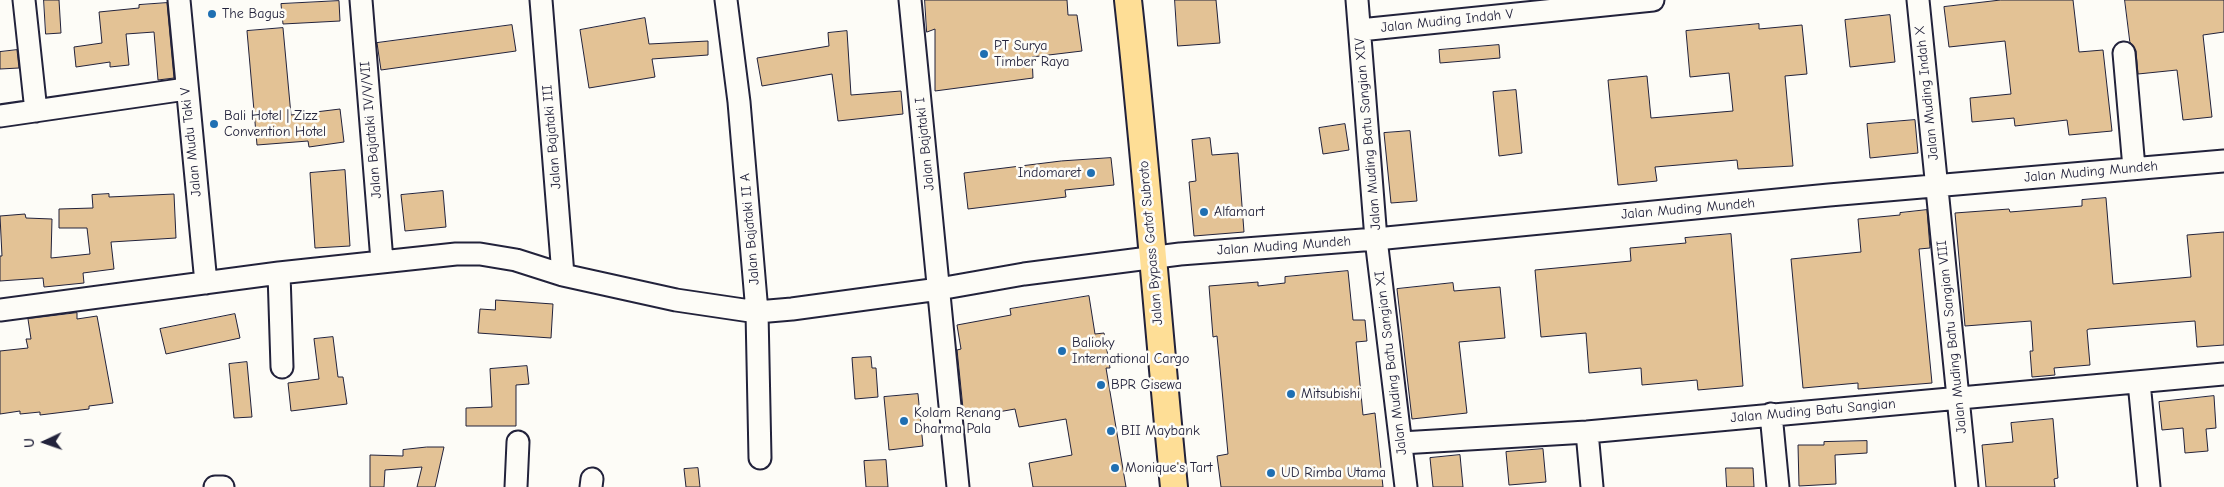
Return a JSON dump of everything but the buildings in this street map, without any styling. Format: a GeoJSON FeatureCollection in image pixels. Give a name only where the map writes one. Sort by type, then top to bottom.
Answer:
{"type":"FeatureCollection","features":[{"type":"Feature","properties":{"kind":"main road","name":"Jalan Bypass Gatot Subroto"},"geometry":{"type":"LineString","coordinates":[[1128,0],[1143,137],[1152,258],[1174,487]]}},
{"type":"Feature","properties":{"kind":"street"},"geometry":{"type":"LineString","coordinates":[[24,0],[36,111]]}},
{"type":"Feature","properties":{"kind":"street","name":"Jalan Mudu Taki V"},"geometry":{"type":"LineString","coordinates":[[179,0],[206,283]]}},
{"type":"Feature","properties":{"kind":"street","name":"Jalan Bajataki IV/V/VII"},"geometry":{"type":"LineString","coordinates":[[361,0],[382,260]]}},
{"type":"Feature","properties":{"kind":"street","name":"Jalan Bajataki III"},"geometry":{"type":"LineString","coordinates":[[541,0],[563,274]]}},
{"type":"Feature","properties":{"kind":"street","name":"Jalan Bajataki II A"},"geometry":{"type":"LineString","coordinates":[[726,0],[740,102],[756,312],[760,458]]}},
{"type":"Feature","properties":{"kind":"street","name":"Jalan Bajataki I"},"geometry":{"type":"LineString","coordinates":[[910,0],[958,487]]}},
{"type":"Feature","properties":{"kind":"street","name":"Jalan Muding Batu Sangian XIV"},"geometry":{"type":"LineString","coordinates":[[1357,0],[1376,239]]}},
{"type":"Feature","properties":{"kind":"street","name":"Jalan Muding Indah V"},"geometry":{"type":"LineString","coordinates":[[1360,30],[1546,5],[1653,0]]}},
{"type":"Feature","properties":{"kind":"street","name":"Jalan Muding Indah X"},"geometry":{"type":"LineString","coordinates":[[1918,0],[1937,186]]}},
{"type":"Feature","properties":{"kind":"street"},"geometry":{"type":"LineString","coordinates":[[2124,52],[2134,168]]}},
{"type":"Feature","properties":{"kind":"street"},"geometry":{"type":"LineString","coordinates":[[0,116],[186,89]]}},
{"type":"Feature","properties":{"kind":"street","name":"Jalan Muding Mundeh"},"geometry":{"type":"LineString","coordinates":[[0,310],[382,260],[480,254],[516,260],[563,274],[676,300],[756,312],[938,289],[1024,274],[1180,254],[1376,239],[2224,161]]}},
{"type":"Feature","properties":{"kind":"street","name":"Jalan Muding Batu Sangian VIII"},"geometry":{"type":"LineString","coordinates":[[1937,186],[1967,487]]}},
{"type":"Feature","properties":{"kind":"street","name":"Jalan Muding Batu Sangian XI"},"geometry":{"type":"LineString","coordinates":[[1376,239],[1406,487]]}},
{"type":"Feature","properties":{"kind":"street"},"geometry":{"type":"LineString","coordinates":[[279,273],[282,367]]}},
{"type":"Feature","properties":{"kind":"street","name":"Jalan Muding Batu Sangian"},"geometry":{"type":"LineString","coordinates":[[1401,442],[1587,432],[2224,374]]}},
{"type":"Feature","properties":{"kind":"street"},"geometry":{"type":"LineString","coordinates":[[2139,382],[2149,487]]}},
{"type":"Feature","properties":{"kind":"street"},"geometry":{"type":"LineString","coordinates":[[1771,414],[1778,487]]}},
{"type":"Feature","properties":{"kind":"street"},"geometry":{"type":"LineString","coordinates":[[1587,432],[1592,487]]}},
{"type":"Feature","properties":{"kind":"street"},"geometry":{"type":"LineString","coordinates":[[516,487],[518,442]]}},
{"type":"Feature","properties":{"kind":"street"},"geometry":{"type":"LineString","coordinates":[[215,487],[223,487]]}},
{"type":"Feature","properties":{"kind":"place","name":"The Bagus"},"geometry":{"type":"Point","coordinates":[212,14]}},
{"type":"Feature","properties":{"kind":"place","name":"PT Surya Timber Raya"},"geometry":{"type":"Point","coordinates":[984,54]}},
{"type":"Feature","properties":{"kind":"place","name":"Bali Hotel | Zizz Convention Hotel"},"geometry":{"type":"Point","coordinates":[214,124]}},
{"type":"Feature","properties":{"kind":"place","name":"Indomaret"},"geometry":{"type":"Point","coordinates":[1091,173]}},
{"type":"Feature","properties":{"kind":"place","name":"Alfamart"},"geometry":{"type":"Point","coordinates":[1204,212]}},
{"type":"Feature","properties":{"kind":"place","name":"Balioky International Cargo"},"geometry":{"type":"Point","coordinates":[1062,351]}},
{"type":"Feature","properties":{"kind":"place","name":"BPR Gisewa"},"geometry":{"type":"Point","coordinates":[1101,385]}},
{"type":"Feature","properties":{"kind":"place","name":"Mitsubishi"},"geometry":{"type":"Point","coordinates":[1291,394]}},
{"type":"Feature","properties":{"kind":"place","name":"Kolam Renang Dharma Pala"},"geometry":{"type":"Point","coordinates":[904,421]}},
{"type":"Feature","properties":{"kind":"place","name":"BII Maybank"},"geometry":{"type":"Point","coordinates":[1111,431]}},
{"type":"Feature","properties":{"kind":"place","name":"Monique's Tart"},"geometry":{"type":"Point","coordinates":[1115,468]}},
{"type":"Feature","properties":{"kind":"place","name":"UD Rimba Utama"},"geometry":{"type":"Point","coordinates":[1271,473]}}]}
